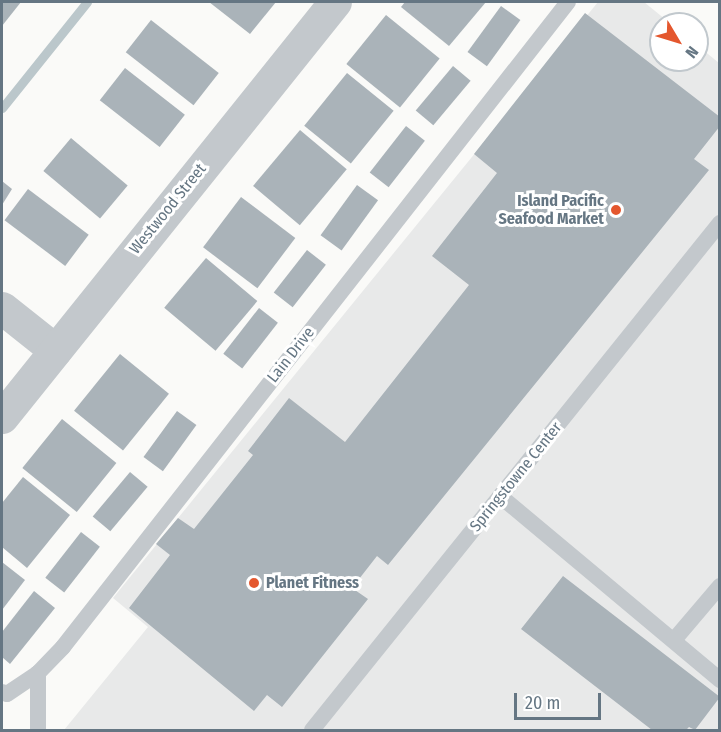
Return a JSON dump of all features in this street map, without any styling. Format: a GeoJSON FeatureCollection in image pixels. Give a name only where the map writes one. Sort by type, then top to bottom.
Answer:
{"type":"FeatureCollection","features":[{"type":"Feature","properties":{"kind":"street","name":"Westwood Street"},"geometry":{"type":"LineString","coordinates":[[2,417],[335,2]]}},
{"type":"Feature","properties":{"kind":"street"},"geometry":{"type":"LineString","coordinates":[[2,308],[55,350]]}},
{"type":"Feature","properties":{"kind":"lane","name":"Lain Drive"},"geometry":{"type":"LineString","coordinates":[[2,692],[7,694],[38,673],[70,637],[568,2]]}},
{"type":"Feature","properties":{"kind":"lane","name":"Springstowne Center"},"geometry":{"type":"LineString","coordinates":[[312,730],[720,223]]}},
{"type":"Feature","properties":{"kind":"lane"},"geometry":{"type":"LineString","coordinates":[[500,496],[720,680]]}},
{"type":"Feature","properties":{"kind":"lane"},"geometry":{"type":"LineString","coordinates":[[674,640],[720,586]]}},
{"type":"Feature","properties":{"kind":"lane"},"geometry":{"type":"LineString","coordinates":[[38,673],[38,730]]}},
{"type":"Feature","properties":{"kind":"shaded area"},"geometry":{"type":"Polygon","coordinates":[[[598,2],[644,2],[656,12],[649,12],[649,72],[709,72],[709,55],[719,63],[719,730],[64,730],[148,627],[113,598],[598,2]]]}},
{"type":"Feature","properties":{"kind":"building"},"geometry":{"type":"Polygon","coordinates":[[[2,2],[21,2],[2,26],[2,2]]]}},
{"type":"Feature","properties":{"kind":"building"},"geometry":{"type":"Polygon","coordinates":[[[209,2],[276,2],[250,34],[209,2]]]}},
{"type":"Feature","properties":{"kind":"building"},"geometry":{"type":"Polygon","coordinates":[[[405,2],[486,2],[449,46],[401,7],[405,2]]]}},
{"type":"Feature","properties":{"kind":"building"},"geometry":{"type":"Polygon","coordinates":[[[501,6],[520,20],[487,66],[467,52],[501,6]]]}},
{"type":"Feature","properties":{"kind":"building"},"geometry":{"type":"Polygon","coordinates":[[[585,13],[649,62],[649,72],[662,72],[720,117],[720,126],[694,159],[709,170],[388,565],[377,556],[352,588],[368,599],[282,707],[267,695],[254,711],[129,608],[170,555],[156,544],[178,518],[194,529],[253,455],[248,451],[289,398],[345,442],[469,285],[432,256],[497,173],[474,154],[585,13]]]}},
{"type":"Feature","properties":{"kind":"building"},"geometry":{"type":"Polygon","coordinates":[[[386,15],[440,58],[400,107],[346,64],[386,15]]]}},
{"type":"Feature","properties":{"kind":"building"},"geometry":{"type":"Polygon","coordinates":[[[151,20],[219,73],[194,105],[126,52],[151,20]]]}},
{"type":"Feature","properties":{"kind":"building"},"geometry":{"type":"Polygon","coordinates":[[[453,66],[471,81],[433,125],[416,110],[453,66]]]}},
{"type":"Feature","properties":{"kind":"building"},"geometry":{"type":"Polygon","coordinates":[[[125,68],[185,115],[160,147],[100,100],[125,68]]]}},
{"type":"Feature","properties":{"kind":"building"},"geometry":{"type":"Polygon","coordinates":[[[347,73],[394,111],[351,164],[304,126],[347,73]]]}},
{"type":"Feature","properties":{"kind":"building"},"geometry":{"type":"Polygon","coordinates":[[[406,126],[425,141],[389,187],[370,172],[406,126]]]}},
{"type":"Feature","properties":{"kind":"building"},"geometry":{"type":"Polygon","coordinates":[[[300,130],[347,169],[300,225],[253,186],[300,130]]]}},
{"type":"Feature","properties":{"kind":"building"},"geometry":{"type":"Polygon","coordinates":[[[71,138],[128,186],[100,219],[43,171],[71,138]]]}},
{"type":"Feature","properties":{"kind":"building"},"geometry":{"type":"Polygon","coordinates":[[[2,181],[12,189],[2,205],[2,181]]]}},
{"type":"Feature","properties":{"kind":"building"},"geometry":{"type":"Polygon","coordinates":[[[357,185],[378,200],[342,250],[321,235],[357,185]]]}},
{"type":"Feature","properties":{"kind":"building"},"geometry":{"type":"Polygon","coordinates":[[[28,189],[89,235],[65,266],[5,220],[28,189]]]}},
{"type":"Feature","properties":{"kind":"building"},"geometry":{"type":"Polygon","coordinates":[[[241,197],[295,238],[257,288],[203,247],[241,197]]]}},
{"type":"Feature","properties":{"kind":"building"},"geometry":{"type":"Polygon","coordinates":[[[307,250],[326,265],[293,307],[274,293],[307,250]]]}},
{"type":"Feature","properties":{"kind":"building"},"geometry":{"type":"Polygon","coordinates":[[[206,258],[257,301],[216,351],[164,308],[206,258]]]}},
{"type":"Feature","properties":{"kind":"building"},"geometry":{"type":"Polygon","coordinates":[[[259,308],[278,323],[242,368],[223,354],[259,308]]]}},
{"type":"Feature","properties":{"kind":"building"},"geometry":{"type":"Polygon","coordinates":[[[120,354],[169,394],[123,450],[74,411],[120,354]]]}},
{"type":"Feature","properties":{"kind":"building"},"geometry":{"type":"Polygon","coordinates":[[[177,411],[196,425],[163,471],[143,457],[177,411]]]}},
{"type":"Feature","properties":{"kind":"building"},"geometry":{"type":"Polygon","coordinates":[[[62,419],[116,463],[77,512],[22,468],[62,419]]]}},
{"type":"Feature","properties":{"kind":"building"},"geometry":{"type":"Polygon","coordinates":[[[130,472],[148,487],[110,531],[93,516],[130,472]]]}},
{"type":"Feature","properties":{"kind":"building"},"geometry":{"type":"Polygon","coordinates":[[[23,477],[70,515],[27,568],[2,547],[2,503],[23,477]]]}},
{"type":"Feature","properties":{"kind":"building"},"geometry":{"type":"Polygon","coordinates":[[[81,532],[100,547],[64,592],[45,578],[81,532]]]}},
{"type":"Feature","properties":{"kind":"building"},"geometry":{"type":"Polygon","coordinates":[[[2,562],[25,580],[2,610],[2,562]]]}},
{"type":"Feature","properties":{"kind":"building"},"geometry":{"type":"Polygon","coordinates":[[[563,576],[720,697],[695,730],[689,727],[686,730],[652,730],[521,629],[563,576]]]}},
{"type":"Feature","properties":{"kind":"building"},"geometry":{"type":"Polygon","coordinates":[[[34,591],[55,608],[10,664],[2,657],[2,632],[34,591]]]}},
{"type":"Feature","properties":{"kind":"waterway"},"geometry":{"type":"LineString","coordinates":[[2,108],[87,2]]}},
{"type":"Feature","properties":{"kind":"place","name":"Island Pacific Seafood Market"},"geometry":{"type":"Point","coordinates":[616,210]}},
{"type":"Feature","properties":{"kind":"place","name":"Planet Fitness"},"geometry":{"type":"Point","coordinates":[254,583]}}]}
